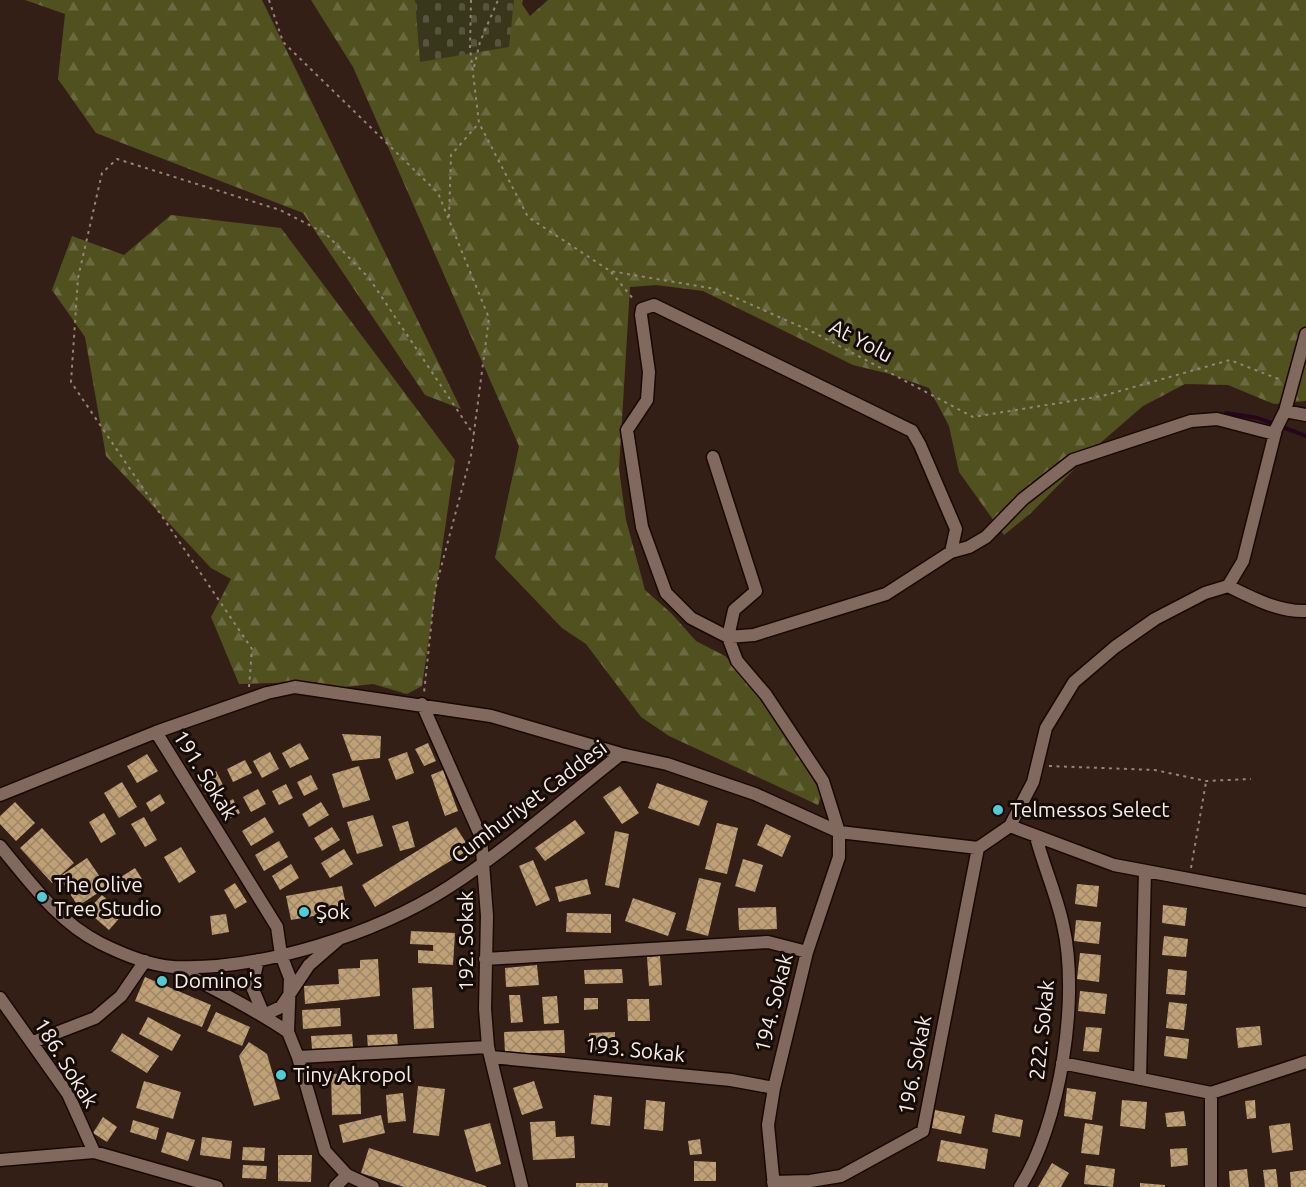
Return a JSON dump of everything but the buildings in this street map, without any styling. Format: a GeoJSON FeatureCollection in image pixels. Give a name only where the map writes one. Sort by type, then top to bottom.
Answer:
{"type":"FeatureCollection","features":[{"type":"Feature","properties":{"kind":"street"},"geometry":{"type":"LineString","coordinates":[[951,552],[956,529],[912,431],[654,305],[642,309],[649,372],[647,400],[627,430],[642,527],[666,593],[691,618],[728,637],[754,635],[886,594],[951,552],[969,547],[986,537],[1023,499],[1073,460],[1191,421],[1217,419],[1279,423],[1306,415]]}},
{"type":"Feature","properties":{"kind":"street"},"geometry":{"type":"LineString","coordinates":[[978,848],[1010,826],[1033,782],[1046,728],[1074,682],[1115,647],[1155,619],[1205,593],[1228,586],[1243,561],[1279,423],[1306,334]]}},
{"type":"Feature","properties":{"kind":"street"},"geometry":{"type":"LineString","coordinates":[[714,457],[756,591],[734,610],[728,637],[737,661],[766,694],[823,781],[839,832]]}},
{"type":"Feature","properties":{"kind":"street"},"geometry":{"type":"LineString","coordinates":[[1228,586],[1250,597],[1293,612],[1306,611]]}},
{"type":"Feature","properties":{"kind":"street"},"geometry":{"type":"LineString","coordinates":[[156,732],[248,700],[295,687],[422,704],[490,716],[621,754]]}},
{"type":"Feature","properties":{"kind":"street","name":"192. Sokak"},"geometry":{"type":"LineString","coordinates":[[422,704],[481,837],[487,916],[485,959],[490,1052],[522,1187]]}},
{"type":"Feature","properties":{"kind":"street","name":"191. Sokak"},"geometry":{"type":"LineString","coordinates":[[0,795],[156,732],[277,927],[281,955]]}},
{"type":"Feature","properties":{"kind":"street","name":"Cumhuriyet Caddesi"},"geometry":{"type":"LineString","coordinates":[[0,846],[57,914],[99,942],[145,962],[173,967],[258,960],[281,955],[395,918],[484,862],[621,754],[667,764],[755,794],[839,832],[978,848]]}},
{"type":"Feature","properties":{"kind":"street"},"geometry":{"type":"LineString","coordinates":[[1010,826],[1114,865],[1306,901]]}},
{"type":"Feature","properties":{"kind":"street","name":"194. Sokak"},"geometry":{"type":"LineString","coordinates":[[774,1184],[768,1125],[774,1088],[807,952],[839,857],[839,832]]}},
{"type":"Feature","properties":{"kind":"street","name":"222. Sokak"},"geometry":{"type":"LineString","coordinates":[[1020,1187],[1044,1139],[1062,1063],[1070,988],[1064,926],[1036,837]]}},
{"type":"Feature","properties":{"kind":"street","name":"196. Sokak"},"geometry":{"type":"LineString","coordinates":[[774,1184],[810,1182],[841,1176],[923,1131],[978,848]]}},
{"type":"Feature","properties":{"kind":"street"},"geometry":{"type":"LineString","coordinates":[[1140,1079],[1145,871]]}},
{"type":"Feature","properties":{"kind":"street"},"geometry":{"type":"LineString","coordinates":[[264,1015],[281,1007],[309,965],[343,936]]}},
{"type":"Feature","properties":{"kind":"street"},"geometry":{"type":"LineString","coordinates":[[485,959],[768,942],[807,952]]}},
{"type":"Feature","properties":{"kind":"street"},"geometry":{"type":"LineString","coordinates":[[281,955],[290,978],[288,1032],[298,1057],[324,1152],[347,1175],[372,1187]]}},
{"type":"Feature","properties":{"kind":"street"},"geometry":{"type":"LineString","coordinates":[[258,960],[252,987],[264,1015]]}},
{"type":"Feature","properties":{"kind":"street"},"geometry":{"type":"LineString","coordinates":[[33,1042],[95,1018],[121,996],[145,962]]}},
{"type":"Feature","properties":{"kind":"street"},"geometry":{"type":"LineString","coordinates":[[173,967],[232,1001],[264,1015],[288,1032]]}},
{"type":"Feature","properties":{"kind":"street","name":"186. Sokak"},"geometry":{"type":"LineString","coordinates":[[0,998],[68,1094],[94,1152]]}},
{"type":"Feature","properties":{"kind":"street","name":"193. Sokak"},"geometry":{"type":"LineString","coordinates":[[298,1057],[490,1052],[731,1080],[774,1088]]}},
{"type":"Feature","properties":{"kind":"street"},"geometry":{"type":"LineString","coordinates":[[1062,1063],[1211,1093],[1306,1062]]}},
{"type":"Feature","properties":{"kind":"street"},"geometry":{"type":"LineString","coordinates":[[1211,1093],[1211,1187]]}},
{"type":"Feature","properties":{"kind":"street"},"geometry":{"type":"LineString","coordinates":[[0,1160],[94,1152],[217,1187]]}},
{"type":"Feature","properties":{"kind":"street"},"geometry":{"type":"LineString","coordinates":[[335,1187],[347,1175]]}},
{"type":"Feature","properties":{"kind":"path"},"geometry":{"type":"LineString","coordinates":[[269,0],[283,42],[438,193],[489,318],[471,454],[435,590],[422,704]]}},
{"type":"Feature","properties":{"kind":"path"},"geometry":{"type":"LineString","coordinates":[[449,219],[451,155],[479,123],[470,48],[471,0]]}},
{"type":"Feature","properties":{"kind":"path"},"geometry":{"type":"LineString","coordinates":[[474,69],[480,42],[498,0]]}},
{"type":"Feature","properties":{"kind":"path","name":"At Yolu"},"geometry":{"type":"LineString","coordinates":[[479,123],[528,218],[610,271],[716,289],[815,333],[973,417],[1102,396],[1230,360],[1292,384]]}},
{"type":"Feature","properties":{"kind":"path"},"geometry":{"type":"LineString","coordinates":[[248,700],[252,649],[71,382],[78,278],[102,173],[117,159],[280,210],[325,233],[369,278],[474,435]]}},
{"type":"Feature","properties":{"kind":"path"},"geometry":{"type":"LineString","coordinates":[[610,271],[642,309]]}},
{"type":"Feature","properties":{"kind":"path"},"geometry":{"type":"LineString","coordinates":[[1037,766],[1155,771],[1206,781],[1251,779]]}},
{"type":"Feature","properties":{"kind":"path"},"geometry":{"type":"LineString","coordinates":[[1189,880],[1206,781]]}},
{"type":"Feature","properties":{"kind":"green space"},"geometry":{"type":"Polygon","coordinates":[[[25,0],[262,0],[461,409],[425,395],[303,213],[96,133],[58,79],[65,14],[25,0]]]}},
{"type":"Feature","properties":{"kind":"green space"},"geometry":{"type":"Polygon","coordinates":[[[311,0],[523,0],[522,4],[530,16],[548,0],[1306,0],[1306,401],[1274,404],[1228,385],[1185,384],[1143,406],[1098,445],[1031,513],[1004,535],[959,472],[949,426],[929,388],[890,374],[853,365],[703,291],[656,285],[630,287],[619,469],[626,520],[645,590],[671,613],[696,641],[725,656],[756,687],[822,794],[818,805],[669,736],[641,717],[586,644],[562,628],[495,558],[519,446],[353,67],[311,0]]]}},
{"type":"Feature","properties":{"kind":"green space"},"geometry":{"type":"Polygon","coordinates":[[[415,0],[514,0],[509,47],[420,62],[415,0]]]}},
{"type":"Feature","properties":{"kind":"green space"},"geometry":{"type":"Polygon","coordinates":[[[171,215],[281,228],[455,460],[422,686],[407,694],[373,684],[336,688],[314,682],[239,684],[211,617],[231,579],[211,568],[106,456],[85,337],[52,290],[72,236],[124,255],[171,215]]]}},
{"type":"Feature","properties":{"kind":"waterway"},"geometry":{"type":"LineString","coordinates":[[1226,413],[1258,418],[1306,436]]}},
{"type":"Feature","properties":{"kind":"place","name":"Telmessos Select"},"geometry":{"type":"Point","coordinates":[998,810]}},
{"type":"Feature","properties":{"kind":"place","name":"The Olive Tree Studio"},"geometry":{"type":"Point","coordinates":[42,897]}},
{"type":"Feature","properties":{"kind":"place","name":"Şok"},"geometry":{"type":"Point","coordinates":[304,912]}},
{"type":"Feature","properties":{"kind":"place","name":"Domino's"},"geometry":{"type":"Point","coordinates":[162,981]}},
{"type":"Feature","properties":{"kind":"place","name":"Tiny Akropol"},"geometry":{"type":"Point","coordinates":[281,1075]}}]}
